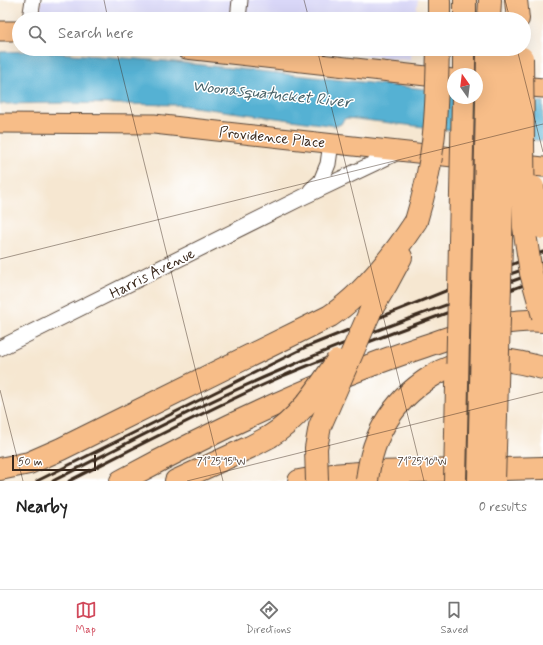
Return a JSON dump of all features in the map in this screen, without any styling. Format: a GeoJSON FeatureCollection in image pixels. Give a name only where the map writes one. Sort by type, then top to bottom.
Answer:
{"type":"FeatureCollection","features":[{"type":"Feature","properties":{"kind":"highway"},"geometry":{"type":"LineString","coordinates":[[439,12],[440,0]]}},
{"type":"Feature","properties":{"kind":"highway"},"geometry":{"type":"LineString","coordinates":[[465,0],[465,12]]}},
{"type":"Feature","properties":{"kind":"highway"},"geometry":{"type":"LineString","coordinates":[[489,12],[490,0]]}},
{"type":"Feature","properties":{"kind":"highway"},"geometry":{"type":"LineString","coordinates":[[505,0],[505,12]]}},
{"type":"Feature","properties":{"kind":"highway"},"geometry":{"type":"LineString","coordinates":[[516,0],[517,12]]}},
{"type":"Feature","properties":{"kind":"highway"},"geometry":{"type":"LineString","coordinates":[[176,481],[262,441],[292,419],[317,390],[370,312],[398,263],[416,221],[427,181],[433,141],[438,56]]}},
{"type":"Feature","properties":{"kind":"highway"},"geometry":{"type":"LineString","coordinates":[[464,56],[464,68]]}},
{"type":"Feature","properties":{"kind":"highway"},"geometry":{"type":"LineString","coordinates":[[479,481],[505,56]]}},
{"type":"Feature","properties":{"kind":"highway"},"geometry":{"type":"LineString","coordinates":[[494,481],[501,279],[505,56]]}},
{"type":"Feature","properties":{"kind":"highway"},"geometry":{"type":"LineString","coordinates":[[506,56],[524,128],[534,195],[543,228]]}},
{"type":"Feature","properties":{"kind":"highway"},"geometry":{"type":"LineString","coordinates":[[454,481],[463,104]]}},
{"type":"Feature","properties":{"kind":"highway"},"geometry":{"type":"LineString","coordinates":[[524,128],[523,204],[525,237],[532,278],[543,316]]}},
{"type":"Feature","properties":{"kind":"highway"},"geometry":{"type":"LineString","coordinates":[[0,469],[29,463],[61,450],[330,316],[370,280],[416,221]]}},
{"type":"Feature","properties":{"kind":"highway"},"geometry":{"type":"LineString","coordinates":[[317,481],[316,448],[320,426],[370,312]]}},
{"type":"Feature","properties":{"kind":"highway"},"geometry":{"type":"LineString","coordinates":[[121,481],[256,413],[301,392],[353,371],[409,351],[485,327],[512,322],[543,321]]}},
{"type":"Feature","properties":{"kind":"highway"},"geometry":{"type":"LineString","coordinates":[[448,481],[458,345]]}},
{"type":"Feature","properties":{"kind":"highway"},"geometry":{"type":"LineString","coordinates":[[367,481],[374,446],[381,428],[391,412],[412,390],[428,378],[438,372],[462,363],[493,358],[513,360],[543,368]]}},
{"type":"Feature","properties":{"kind":"highway"},"geometry":{"type":"LineString","coordinates":[[299,481],[332,475],[382,471],[543,468]]}},
{"type":"Feature","properties":{"kind":"main road"},"geometry":{"type":"LineString","coordinates":[[0,31],[12,31]]}},
{"type":"Feature","properties":{"kind":"main road"},"geometry":{"type":"LineString","coordinates":[[266,56],[447,78]]}},
{"type":"Feature","properties":{"kind":"main road"},"geometry":{"type":"LineString","coordinates":[[483,82],[543,88]]}},
{"type":"Feature","properties":{"kind":"main road","name":"Providence Place"},"geometry":{"type":"LineString","coordinates":[[0,123],[154,124],[542,167]]}},
{"type":"Feature","properties":{"kind":"street"},"geometry":{"type":"LineString","coordinates":[[31,12],[33,0]]}},
{"type":"Feature","properties":{"kind":"street"},"geometry":{"type":"LineString","coordinates":[[239,12],[240,0]]}},
{"type":"Feature","properties":{"kind":"street","name":"Harris Avenue"},"geometry":{"type":"LineString","coordinates":[[303,197],[321,181],[328,164],[331,143]]}},
{"type":"Feature","properties":{"kind":"street","name":"Harris Avenue"},"geometry":{"type":"LineString","coordinates":[[0,348],[303,197],[400,151]]}},
{"type":"Feature","properties":{"kind":"shaded area"},"geometry":{"type":"Polygon","coordinates":[[[41,0],[418,0],[416,12],[40,12],[41,0]]]}},
{"type":"Feature","properties":{"kind":"shaded area"},"geometry":{"type":"Polygon","coordinates":[[[372,56],[410,56],[410,60],[372,56]]]}},
{"type":"Feature","properties":{"kind":"water","name":"Woonasquatucket River"},"geometry":{"type":"Polygon","coordinates":[[[0,52],[12,52],[12,56],[98,56],[165,61],[447,91],[447,104],[483,104],[483,96],[543,102],[543,141],[348,118],[344,119],[341,124],[336,126],[179,105],[66,103],[0,104],[0,52]]]}},
{"type":"Feature","properties":{"kind":"railway"},"geometry":{"type":"LineString","coordinates":[[37,481],[306,347],[543,252]]}},
{"type":"Feature","properties":{"kind":"railway"},"geometry":{"type":"LineString","coordinates":[[462,290],[543,263]]}},
{"type":"Feature","properties":{"kind":"railway"},"geometry":{"type":"LineString","coordinates":[[53,481],[194,410],[313,356],[411,318],[543,270]]}},
{"type":"Feature","properties":{"kind":"railway"},"geometry":{"type":"LineString","coordinates":[[69,481],[202,414],[283,376],[380,338],[543,278]]}}]}
